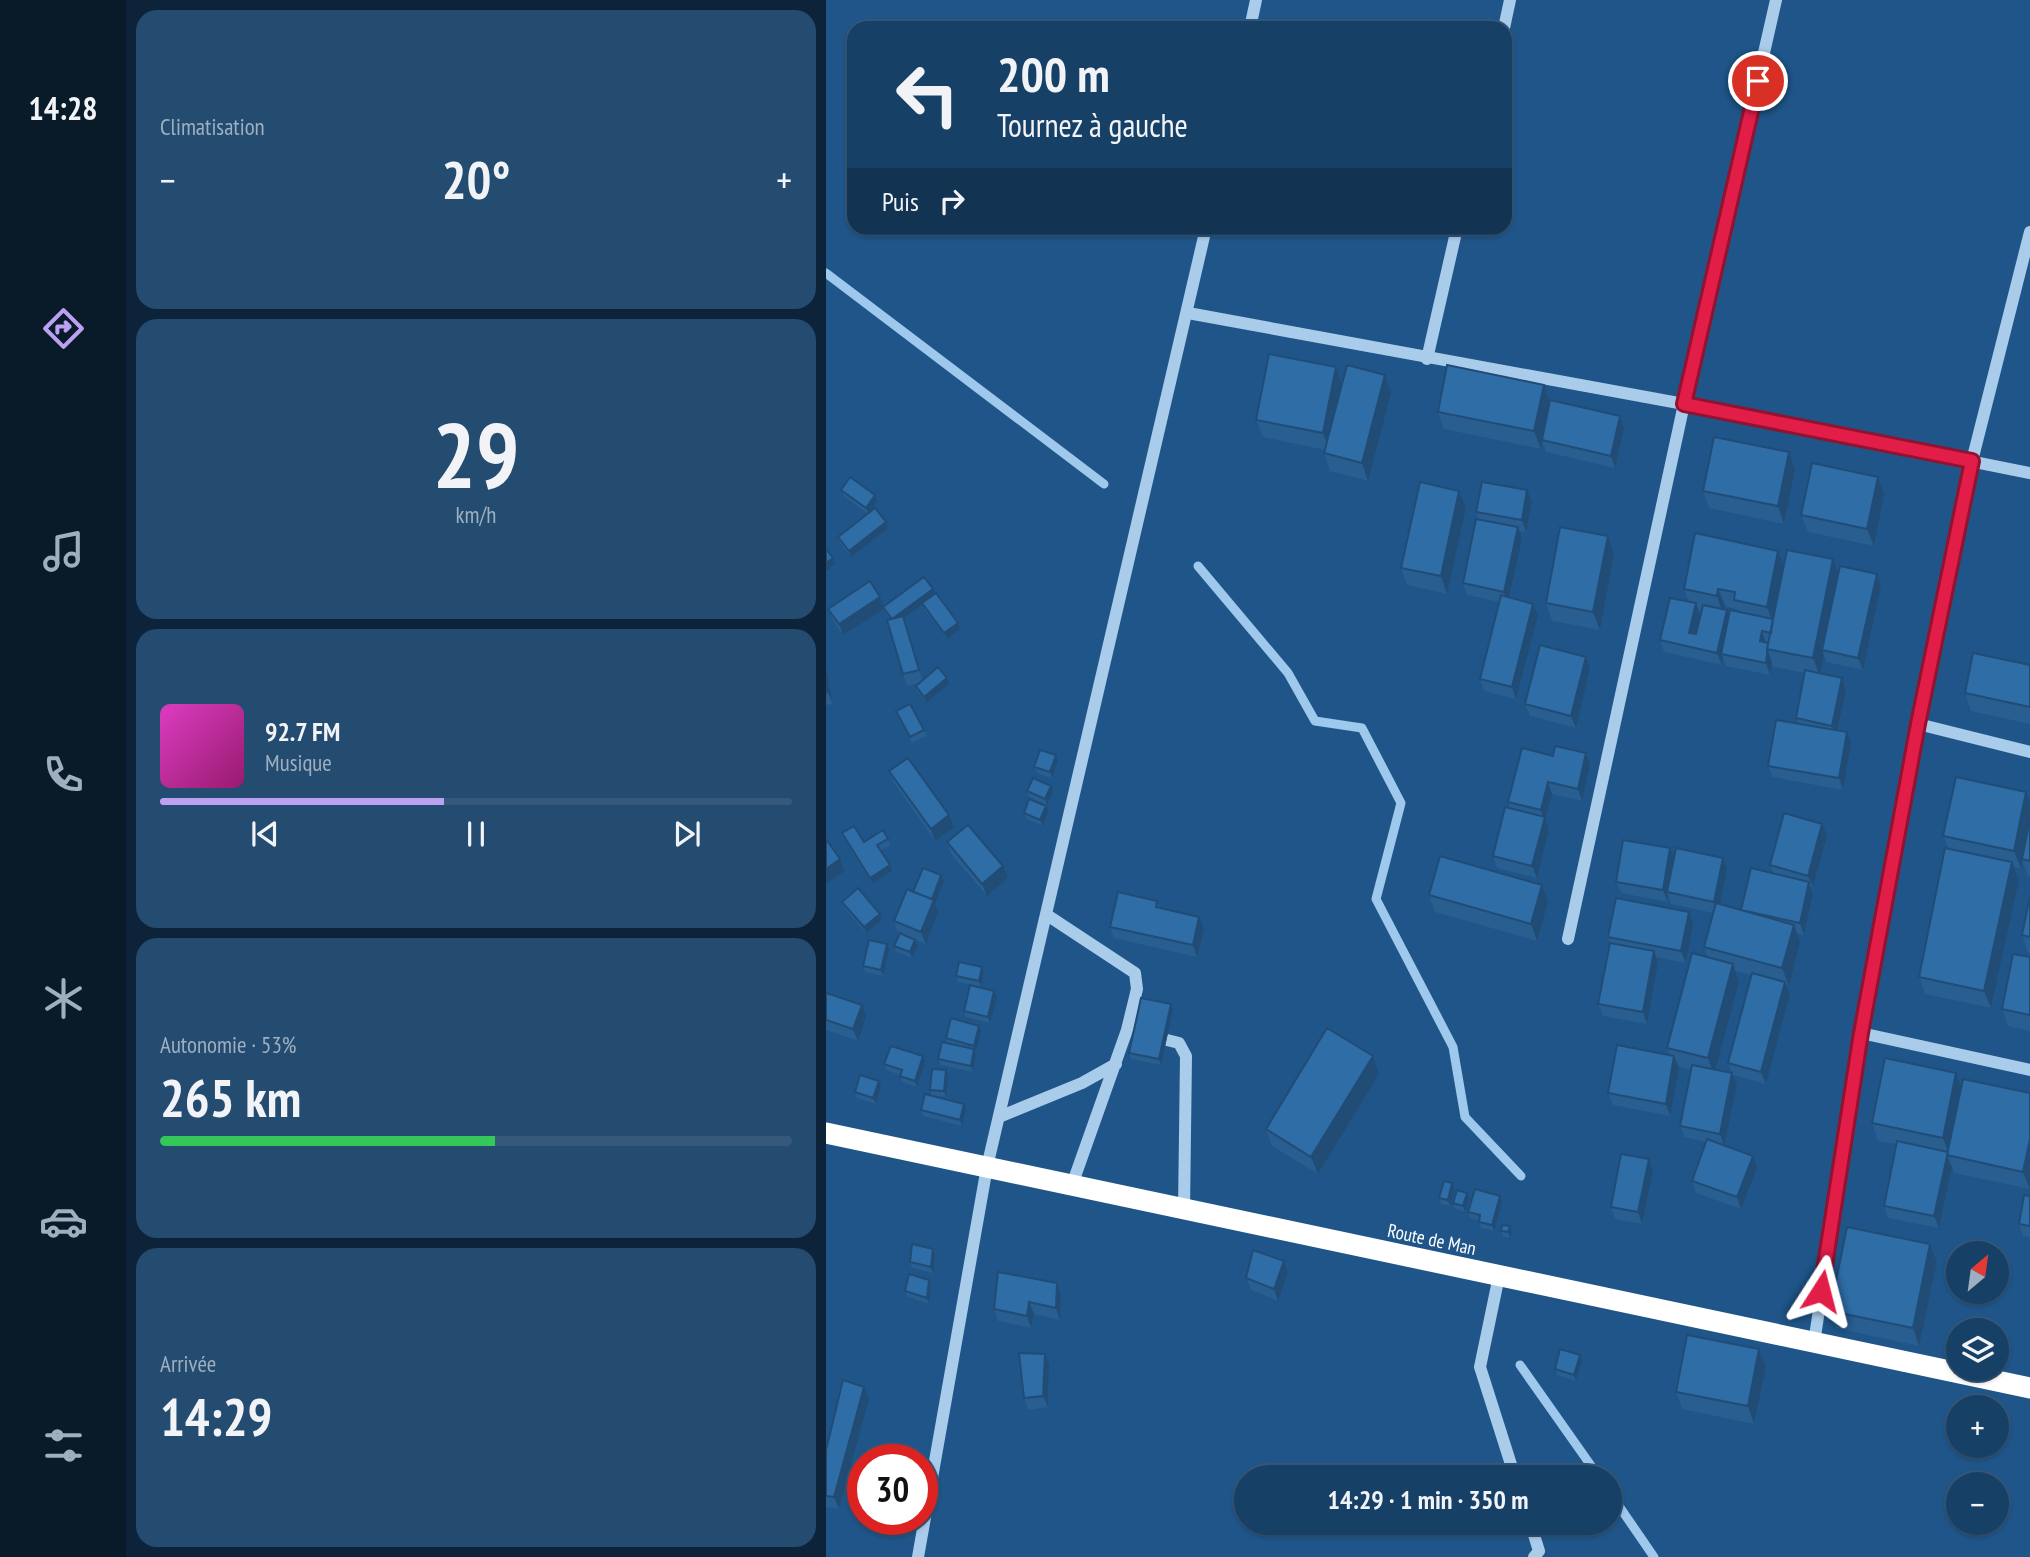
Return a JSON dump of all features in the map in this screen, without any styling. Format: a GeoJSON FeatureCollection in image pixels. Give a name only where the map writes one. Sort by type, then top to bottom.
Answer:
{"type":"FeatureCollection","features":[{"type":"Feature","properties":{"kind":"highway","name":"Route de Man"},"geometry":{"type":"LineString","coordinates":[[826,1133],[2030,1388]]}},
{"type":"Feature","properties":{"kind":"street"},"geometry":{"type":"LineString","coordinates":[[1252,21],[1256,0]]}},
{"type":"Feature","properties":{"kind":"street"},"geometry":{"type":"LineString","coordinates":[[1506,21],[1510,0]]}},
{"type":"Feature","properties":{"kind":"street"},"geometry":{"type":"LineString","coordinates":[[1568,939],[1684,404],[1776,0]]}},
{"type":"Feature","properties":{"kind":"street"},"geometry":{"type":"LineString","coordinates":[[1814,1343],[1861,1033],[1918,724],[1972,461],[2030,232]]}},
{"type":"Feature","properties":{"kind":"street"},"geometry":{"type":"LineString","coordinates":[[918,1557],[987,1167],[1205,235]]}},
{"type":"Feature","properties":{"kind":"street"},"geometry":{"type":"LineString","coordinates":[[1427,359],[1455,235]]}},
{"type":"Feature","properties":{"kind":"street"},"geometry":{"type":"LineString","coordinates":[[1188,313],[1427,359],[1684,404],[2030,473]]}},
{"type":"Feature","properties":{"kind":"street"},"geometry":{"type":"LineString","coordinates":[[1918,724],[2030,752]]}},
{"type":"Feature","properties":{"kind":"street"},"geometry":{"type":"LineString","coordinates":[[1046,915],[1135,973],[1137,989],[1132,1031],[1116,1065],[1072,1185]]}},
{"type":"Feature","properties":{"kind":"street"},"geometry":{"type":"LineString","coordinates":[[1861,1033],[2030,1070]]}},
{"type":"Feature","properties":{"kind":"street"},"geometry":{"type":"LineString","coordinates":[[1167,1040],[1179,1043],[1186,1056],[1184,1210]]}},
{"type":"Feature","properties":{"kind":"street"},"geometry":{"type":"LineString","coordinates":[[999,1117],[1082,1083],[1116,1065]]}},
{"type":"Feature","properties":{"kind":"street"},"geometry":{"type":"LineString","coordinates":[[1499,1276],[1479,1367],[1511,1465]]}},
{"type":"Feature","properties":{"kind":"street"},"geometry":{"type":"LineString","coordinates":[[1534,1535],[1539,1551],[1534,1557]]}},
{"type":"Feature","properties":{"kind":"building"},"geometry":{"type":"Polygon","coordinates":[[[1269,354],[1336,367],[1323,433],[1256,420],[1269,354]]]}},
{"type":"Feature","properties":{"kind":"building"},"geometry":{"type":"Polygon","coordinates":[[[1347,365],[1385,375],[1362,463],[1324,453],[1347,365]]]}},
{"type":"Feature","properties":{"kind":"building"},"geometry":{"type":"Polygon","coordinates":[[[1447,365],[1544,385],[1534,431],[1438,412],[1447,365]]]}},
{"type":"Feature","properties":{"kind":"building"},"geometry":{"type":"Polygon","coordinates":[[[1550,400],[1620,416],[1611,456],[1542,440],[1550,400]]]}},
{"type":"Feature","properties":{"kind":"building"},"geometry":{"type":"Polygon","coordinates":[[[1714,437],[1789,452],[1778,506],[1703,491],[1714,437]]]}},
{"type":"Feature","properties":{"kind":"building"},"geometry":{"type":"Polygon","coordinates":[[[1812,463],[1878,477],[1867,529],[1801,515],[1812,463]]]}},
{"type":"Feature","properties":{"kind":"building"},"geometry":{"type":"Polygon","coordinates":[[[850,477],[875,495],[866,508],[841,490],[850,477]]]}},
{"type":"Feature","properties":{"kind":"building"},"geometry":{"type":"Polygon","coordinates":[[[1420,482],[1459,491],[1441,576],[1401,568],[1420,482]]]}},
{"type":"Feature","properties":{"kind":"building"},"geometry":{"type":"Polygon","coordinates":[[[1482,482],[1527,490],[1522,520],[1476,512],[1482,482]]]}},
{"type":"Feature","properties":{"kind":"building"},"geometry":{"type":"Polygon","coordinates":[[[875,508],[886,522],[849,551],[838,537],[875,508]]]}},
{"type":"Feature","properties":{"kind":"building"},"geometry":{"type":"Polygon","coordinates":[[[1476,519],[1518,527],[1504,592],[1463,583],[1476,519]]]}},
{"type":"Feature","properties":{"kind":"building"},"geometry":{"type":"Polygon","coordinates":[[[1560,527],[1608,536],[1593,612],[1546,603],[1560,527]]]}},
{"type":"Feature","properties":{"kind":"building"},"geometry":{"type":"Polygon","coordinates":[[[1695,533],[1778,551],[1767,607],[1734,600],[1735,592],[1718,589],[1717,596],[1684,589],[1695,533]]]}},
{"type":"Feature","properties":{"kind":"building"},"geometry":{"type":"Polygon","coordinates":[[[826,549],[833,558],[826,563],[826,549]]]}},
{"type":"Feature","properties":{"kind":"building"},"geometry":{"type":"Polygon","coordinates":[[[1787,550],[1833,559],[1813,658],[1767,649],[1787,550]]]}},
{"type":"Feature","properties":{"kind":"building"},"geometry":{"type":"Polygon","coordinates":[[[1840,566],[1877,574],[1858,658],[1822,650],[1840,566]]]}},
{"type":"Feature","properties":{"kind":"building"},"geometry":{"type":"Polygon","coordinates":[[[924,577],[933,589],[892,619],[883,607],[924,577]]]}},
{"type":"Feature","properties":{"kind":"building"},"geometry":{"type":"Polygon","coordinates":[[[870,581],[880,597],[839,624],[828,609],[870,581]]]}},
{"type":"Feature","properties":{"kind":"building"},"geometry":{"type":"Polygon","coordinates":[[[936,593],[958,623],[944,633],[922,603],[936,593]]]}},
{"type":"Feature","properties":{"kind":"building"},"geometry":{"type":"Polygon","coordinates":[[[1501,595],[1533,604],[1512,687],[1480,679],[1501,595]]]}},
{"type":"Feature","properties":{"kind":"building"},"geometry":{"type":"Polygon","coordinates":[[[1670,598],[1696,603],[1689,633],[1696,634],[1703,605],[1727,610],[1717,653],[1660,640],[1670,598]]]}},
{"type":"Feature","properties":{"kind":"building"},"geometry":{"type":"Polygon","coordinates":[[[1730,610],[1773,619],[1771,633],[1762,631],[1760,641],[1768,643],[1766,663],[1721,654],[1730,610]]]}},
{"type":"Feature","properties":{"kind":"building"},"geometry":{"type":"Polygon","coordinates":[[[903,616],[919,670],[903,674],[887,620],[903,616]]]}},
{"type":"Feature","properties":{"kind":"building"},"geometry":{"type":"Polygon","coordinates":[[[1540,645],[1586,657],[1571,716],[1525,704],[1540,645]]]}},
{"type":"Feature","properties":{"kind":"building"},"geometry":{"type":"Polygon","coordinates":[[[1973,653],[2030,665],[2030,707],[1965,693],[1973,653]]]}},
{"type":"Feature","properties":{"kind":"building"},"geometry":{"type":"Polygon","coordinates":[[[938,667],[947,678],[924,697],[916,686],[938,667]]]}},
{"type":"Feature","properties":{"kind":"building"},"geometry":{"type":"Polygon","coordinates":[[[1805,670],[1842,678],[1832,726],[1796,718],[1805,670]]]}},
{"type":"Feature","properties":{"kind":"building"},"geometry":{"type":"Polygon","coordinates":[[[910,704],[924,730],[910,737],[896,711],[910,704]]]}},
{"type":"Feature","properties":{"kind":"building"},"geometry":{"type":"Polygon","coordinates":[[[1776,720],[1847,732],[1839,778],[1768,766],[1776,720]]]}},
{"type":"Feature","properties":{"kind":"building"},"geometry":{"type":"Polygon","coordinates":[[[1555,746],[1586,753],[1578,789],[1548,782],[1541,810],[1508,802],[1522,748],[1553,756],[1555,746]]]}},
{"type":"Feature","properties":{"kind":"building"},"geometry":{"type":"Polygon","coordinates":[[[1040,750],[1056,755],[1050,772],[1034,767],[1040,750]]]}},
{"type":"Feature","properties":{"kind":"building"},"geometry":{"type":"Polygon","coordinates":[[[908,758],[949,815],[931,829],[889,771],[908,758]]]}},
{"type":"Feature","properties":{"kind":"building"},"geometry":{"type":"Polygon","coordinates":[[[1956,777],[2026,792],[2014,851],[1943,836],[1956,777]]]}},
{"type":"Feature","properties":{"kind":"building"},"geometry":{"type":"Polygon","coordinates":[[[1033,778],[1051,786],[1045,799],[1027,791],[1033,778]]]}},
{"type":"Feature","properties":{"kind":"building"},"geometry":{"type":"Polygon","coordinates":[[[1029,799],[1046,806],[1040,820],[1024,813],[1029,799]]]}},
{"type":"Feature","properties":{"kind":"building"},"geometry":{"type":"Polygon","coordinates":[[[1505,807],[1545,817],[1532,866],[1493,856],[1505,807]]]}},
{"type":"Feature","properties":{"kind":"building"},"geometry":{"type":"Polygon","coordinates":[[[1784,813],[1822,824],[1808,876],[1770,865],[1784,813]]]}},
{"type":"Feature","properties":{"kind":"building"},"geometry":{"type":"Polygon","coordinates":[[[2030,819],[2030,861],[2022,859],[2030,819]]]}},
{"type":"Feature","properties":{"kind":"building"},"geometry":{"type":"Polygon","coordinates":[[[968,825],[1003,866],[982,884],[947,842],[968,825]]]}},
{"type":"Feature","properties":{"kind":"building"},"geometry":{"type":"Polygon","coordinates":[[[854,826],[864,842],[883,830],[888,839],[877,845],[890,865],[870,878],[842,833],[854,826]]]}},
{"type":"Feature","properties":{"kind":"building"},"geometry":{"type":"Polygon","coordinates":[[[826,839],[840,859],[826,869],[826,839]]]}},
{"type":"Feature","properties":{"kind":"building"},"geometry":{"type":"Polygon","coordinates":[[[1623,840],[1670,848],[1663,890],[1616,882],[1623,840]]]}},
{"type":"Feature","properties":{"kind":"building"},"geometry":{"type":"Polygon","coordinates":[[[1676,848],[1723,858],[1714,902],[1667,892],[1676,848]]]}},
{"type":"Feature","properties":{"kind":"building"},"geometry":{"type":"Polygon","coordinates":[[[1945,848],[2012,862],[1984,991],[1919,977],[1945,848]]]}},
{"type":"Feature","properties":{"kind":"building"},"geometry":{"type":"Polygon","coordinates":[[[1440,856],[1542,885],[1531,924],[1429,895],[1440,856]]]}},
{"type":"Feature","properties":{"kind":"building"},"geometry":{"type":"Polygon","coordinates":[[[923,868],[941,875],[932,899],[913,892],[923,868]]]}},
{"type":"Feature","properties":{"kind":"building"},"geometry":{"type":"Polygon","coordinates":[[[1751,868],[1809,882],[1800,923],[1741,910],[1751,868]]]}},
{"type":"Feature","properties":{"kind":"building"},"geometry":{"type":"Polygon","coordinates":[[[858,888],[880,914],[864,927],[842,902],[858,888]]]}},
{"type":"Feature","properties":{"kind":"building"},"geometry":{"type":"Polygon","coordinates":[[[907,889],[934,900],[921,932],[894,921],[907,889]]]}},
{"type":"Feature","properties":{"kind":"building"},"geometry":{"type":"Polygon","coordinates":[[[1118,892],[1157,901],[1156,907],[1199,917],[1193,945],[1110,927],[1118,892]]]}},
{"type":"Feature","properties":{"kind":"building"},"geometry":{"type":"Polygon","coordinates":[[[2030,896],[2030,937],[2022,935],[2030,896]]]}},
{"type":"Feature","properties":{"kind":"building"},"geometry":{"type":"Polygon","coordinates":[[[1616,898],[1689,912],[1681,951],[1608,937],[1616,898]]]}},
{"type":"Feature","properties":{"kind":"building"},"geometry":{"type":"Polygon","coordinates":[[[1716,903],[1794,925],[1782,968],[1704,947],[1716,903]]]}},
{"type":"Feature","properties":{"kind":"building"},"geometry":{"type":"Polygon","coordinates":[[[900,933],[915,940],[910,952],[894,946],[900,933]]]}},
{"type":"Feature","properties":{"kind":"building"},"geometry":{"type":"Polygon","coordinates":[[[869,940],[887,944],[881,970],[863,966],[869,940]]]}},
{"type":"Feature","properties":{"kind":"building"},"geometry":{"type":"Polygon","coordinates":[[[1610,943],[1654,951],[1643,1012],[1598,1004],[1610,943]]]}},
{"type":"Feature","properties":{"kind":"building"},"geometry":{"type":"Polygon","coordinates":[[[1692,953],[1733,964],[1708,1058],[1667,1048],[1692,953]]]}},
{"type":"Feature","properties":{"kind":"building"},"geometry":{"type":"Polygon","coordinates":[[[2013,954],[2030,957],[2030,1015],[2002,1009],[2013,954]]]}},
{"type":"Feature","properties":{"kind":"building"},"geometry":{"type":"Polygon","coordinates":[[[959,962],[982,967],[979,981],[956,976],[959,962]]]}},
{"type":"Feature","properties":{"kind":"building"},"geometry":{"type":"Polygon","coordinates":[[[1752,973],[1785,982],[1761,1072],[1728,1063],[1752,973]]]}},
{"type":"Feature","properties":{"kind":"building"},"geometry":{"type":"Polygon","coordinates":[[[970,985],[994,991],[988,1017],[964,1011],[970,985]]]}},
{"type":"Feature","properties":{"kind":"building"},"geometry":{"type":"Polygon","coordinates":[[[826,993],[862,1005],[853,1029],[826,1020],[826,993]]]}},
{"type":"Feature","properties":{"kind":"building"},"geometry":{"type":"Polygon","coordinates":[[[1141,998],[1171,1004],[1159,1059],[1129,1053],[1141,998]]]}},
{"type":"Feature","properties":{"kind":"building"},"geometry":{"type":"Polygon","coordinates":[[[951,1018],[979,1026],[974,1046],[946,1038],[951,1018]]]}},
{"type":"Feature","properties":{"kind":"building"},"geometry":{"type":"Polygon","coordinates":[[[1327,1028],[1373,1056],[1311,1157],[1266,1129],[1327,1028]]]}},
{"type":"Feature","properties":{"kind":"building"},"geometry":{"type":"Polygon","coordinates":[[[942,1042],[974,1049],[971,1066],[938,1059],[942,1042]]]}},
{"type":"Feature","properties":{"kind":"building"},"geometry":{"type":"Polygon","coordinates":[[[1617,1045],[1674,1056],[1666,1104],[1608,1093],[1617,1045]]]}},
{"type":"Feature","properties":{"kind":"building"},"geometry":{"type":"Polygon","coordinates":[[[891,1046],[923,1056],[915,1081],[900,1076],[902,1070],[884,1064],[891,1046]]]}},
{"type":"Feature","properties":{"kind":"building"},"geometry":{"type":"Polygon","coordinates":[[[1885,1058],[1956,1073],[1943,1138],[1872,1123],[1885,1058]]]}},
{"type":"Feature","properties":{"kind":"building"},"geometry":{"type":"Polygon","coordinates":[[[1692,1065],[1732,1073],[1720,1134],[1680,1126],[1692,1065]]]}},
{"type":"Feature","properties":{"kind":"building"},"geometry":{"type":"Polygon","coordinates":[[[932,1069],[946,1070],[944,1091],[930,1090],[932,1069]]]}},
{"type":"Feature","properties":{"kind":"building"},"geometry":{"type":"Polygon","coordinates":[[[860,1075],[879,1081],[873,1098],[855,1092],[860,1075]]]}},
{"type":"Feature","properties":{"kind":"building"},"geometry":{"type":"Polygon","coordinates":[[[1963,1079],[2030,1093],[2030,1139],[2023,1172],[1947,1155],[1963,1079]]]}},
{"type":"Feature","properties":{"kind":"building"},"geometry":{"type":"Polygon","coordinates":[[[925,1094],[964,1104],[960,1120],[921,1110],[925,1094]]]}},
{"type":"Feature","properties":{"kind":"building"},"geometry":{"type":"Polygon","coordinates":[[[1707,1139],[1753,1156],[1737,1197],[1692,1181],[1707,1139]]]}},
{"type":"Feature","properties":{"kind":"building"},"geometry":{"type":"Polygon","coordinates":[[[1897,1141],[1948,1152],[1934,1216],[1884,1206],[1897,1141]]]}},
{"type":"Feature","properties":{"kind":"building"},"geometry":{"type":"Polygon","coordinates":[[[1621,1154],[1649,1159],[1638,1212],[1611,1207],[1621,1154]]]}},
{"type":"Feature","properties":{"kind":"building"},"geometry":{"type":"Polygon","coordinates":[[[1444,1181],[1452,1183],[1448,1200],[1439,1198],[1444,1181]]]}},
{"type":"Feature","properties":{"kind":"building"},"geometry":{"type":"Polygon","coordinates":[[[1475,1189],[1500,1196],[1492,1225],[1479,1222],[1480,1215],[1468,1212],[1475,1189]]]}},
{"type":"Feature","properties":{"kind":"building"},"geometry":{"type":"Polygon","coordinates":[[[1457,1190],[1467,1193],[1463,1206],[1453,1203],[1457,1190]]]}},
{"type":"Feature","properties":{"kind":"building"},"geometry":{"type":"Polygon","coordinates":[[[2024,1195],[2030,1196],[2030,1226],[2019,1224],[2024,1195]]]}},
{"type":"Feature","properties":{"kind":"building"},"geometry":{"type":"Polygon","coordinates":[[[1502,1225],[1510,1226],[1508,1232],[1501,1231],[1502,1225]]]}},
{"type":"Feature","properties":{"kind":"building"},"geometry":{"type":"Polygon","coordinates":[[[1847,1227],[1930,1244],[1913,1328],[1830,1311],[1847,1227]]]}},
{"type":"Feature","properties":{"kind":"building"},"geometry":{"type":"Polygon","coordinates":[[[912,1244],[933,1249],[931,1267],[910,1262],[912,1244]]]}},
{"type":"Feature","properties":{"kind":"building"},"geometry":{"type":"Polygon","coordinates":[[[1253,1250],[1284,1261],[1274,1289],[1246,1278],[1253,1250]]]}},
{"type":"Feature","properties":{"kind":"building"},"geometry":{"type":"Polygon","coordinates":[[[998,1272],[1057,1283],[1056,1308],[1029,1302],[1027,1316],[994,1309],[998,1272]]]}},
{"type":"Feature","properties":{"kind":"building"},"geometry":{"type":"Polygon","coordinates":[[[909,1274],[929,1280],[927,1298],[905,1291],[909,1274]]]}},
{"type":"Feature","properties":{"kind":"building"},"geometry":{"type":"Polygon","coordinates":[[[1687,1335],[1759,1349],[1748,1406],[1676,1392],[1687,1335]]]}},
{"type":"Feature","properties":{"kind":"building"},"geometry":{"type":"Polygon","coordinates":[[[1560,1349],[1580,1355],[1574,1375],[1555,1369],[1560,1349]]]}},
{"type":"Feature","properties":{"kind":"building"},"geometry":{"type":"Polygon","coordinates":[[[1019,1353],[1045,1354],[1043,1396],[1024,1398],[1019,1353]]]}},
{"type":"Feature","properties":{"kind":"building"},"geometry":{"type":"Polygon","coordinates":[[[843,1380],[864,1387],[834,1497],[826,1496],[826,1450],[843,1380]]]}},
{"type":"Feature","properties":{"kind":"waterway"},"geometry":{"type":"LineString","coordinates":[[826,273],[1104,484]]}},
{"type":"Feature","properties":{"kind":"waterway"},"geometry":{"type":"LineString","coordinates":[[1198,566],[1288,673],[1315,721],[1362,728],[1401,803],[1376,899],[1453,1047],[1465,1117],[1521,1176]]}},
{"type":"Feature","properties":{"kind":"waterway"},"geometry":{"type":"LineString","coordinates":[[1520,1365],[1591,1465]]}},
{"type":"Feature","properties":{"kind":"waterway"},"geometry":{"type":"LineString","coordinates":[[1622,1510],[1654,1557]]}},
{"type":"Feature","properties":{"kind":"route"},"geometry":{"type":"LineString","coordinates":[[1758,81],[1684,404],[1972,461],[1918,724],[1861,1033],[1821,1291]]}}]}
